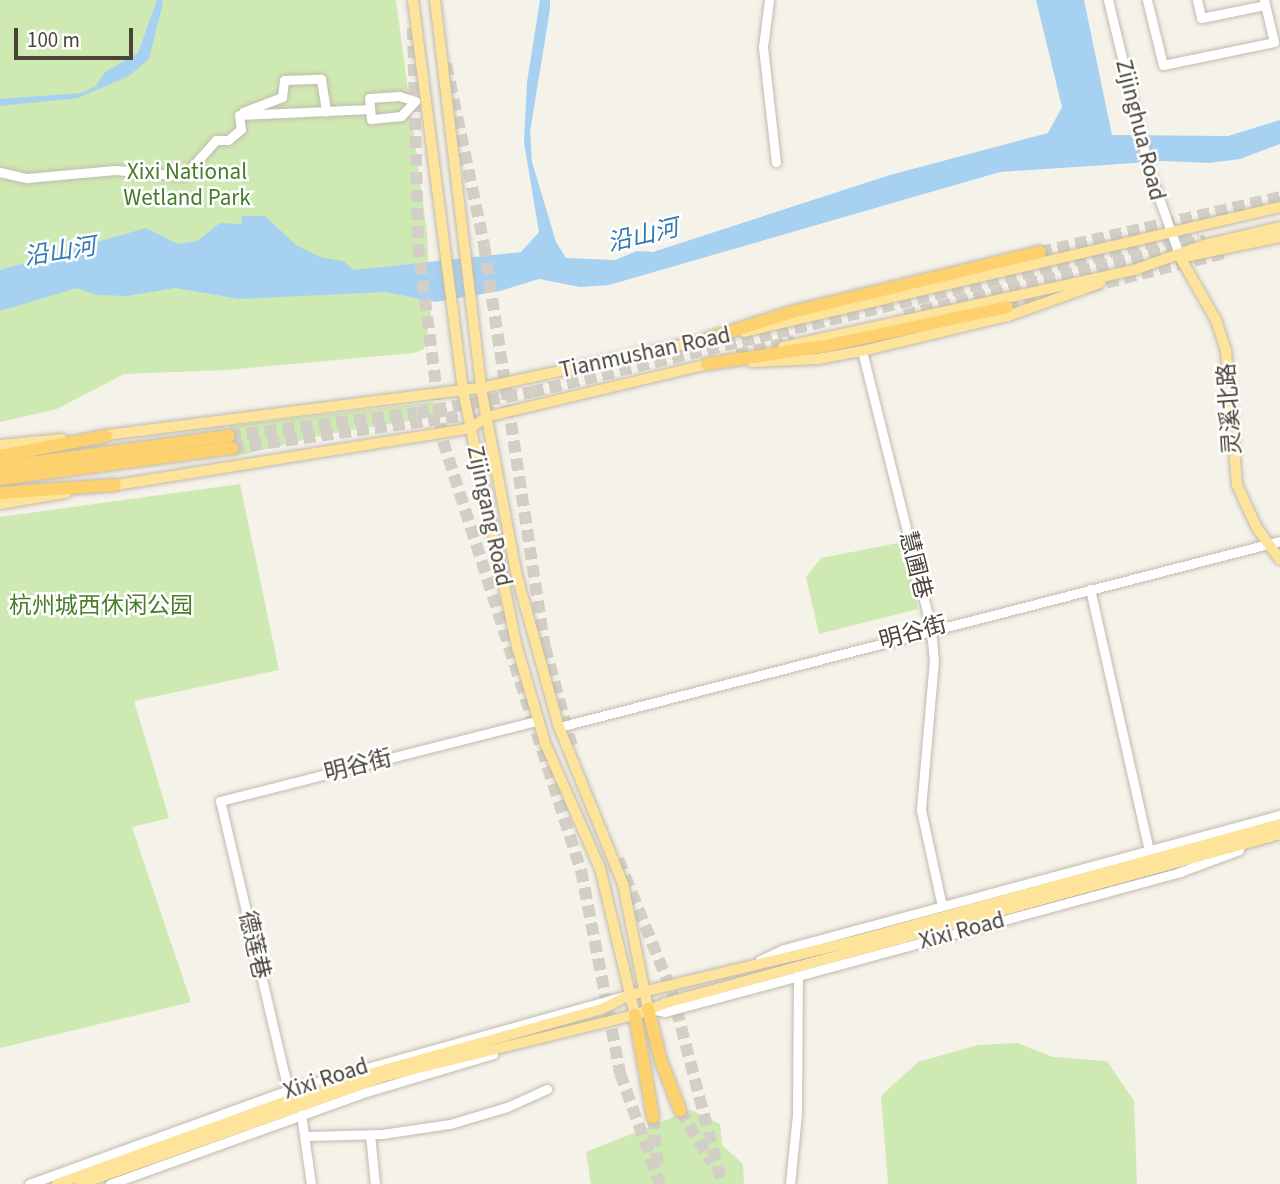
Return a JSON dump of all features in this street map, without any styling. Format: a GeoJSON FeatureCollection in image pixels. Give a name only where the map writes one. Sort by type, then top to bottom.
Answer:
{"type":"FeatureCollection","features":[{"type":"Feature","properties":{"kind":"highway"},"geometry":{"type":"LineString","coordinates":[[707,339],[792,312],[1040,252]]}},
{"type":"Feature","properties":{"kind":"highway"},"geometry":{"type":"LineString","coordinates":[[708,364],[825,346],[1007,307]]}},
{"type":"Feature","properties":{"kind":"highway"},"geometry":{"type":"LineString","coordinates":[[0,456],[106,436]]}},
{"type":"Feature","properties":{"kind":"highway"},"geometry":{"type":"LineString","coordinates":[[0,467],[230,442],[0,480]]}},
{"type":"Feature","properties":{"kind":"highway"},"geometry":{"type":"LineString","coordinates":[[0,493],[115,485]]}},
{"type":"Feature","properties":{"kind":"highway"},"geometry":{"type":"LineString","coordinates":[[648,1009],[661,1061],[680,1110]]}},
{"type":"Feature","properties":{"kind":"highway"},"geometry":{"type":"LineString","coordinates":[[635,1015],[653,1117]]}},
{"type":"Feature","properties":{"kind":"main road","name":"Zijingang Road"},"geometry":{"type":"LineString","coordinates":[[413,0],[450,303],[471,428],[537,721],[600,868],[635,1015]]}},
{"type":"Feature","properties":{"kind":"main road","name":"Zijingang Road"},"geometry":{"type":"LineString","coordinates":[[435,0],[481,388],[517,576],[559,727],[623,884],[648,1009]]}},
{"type":"Feature","properties":{"kind":"main road","name":"Tianmushan Road"},"geometry":{"type":"LineString","coordinates":[[0,445],[106,436],[481,388],[1168,235],[1280,207]]}},
{"type":"Feature","properties":{"kind":"main road","name":"Tianmushan Road"},"geometry":{"type":"LineString","coordinates":[[0,504],[471,428],[486,417],[708,364],[1137,269],[1180,257],[1204,245],[1280,228]]}},
{"type":"Feature","properties":{"kind":"main road"},"geometry":{"type":"LineString","coordinates":[[1180,257],[1280,237]]}},
{"type":"Feature","properties":{"kind":"main road","name":"灵溪北路"},"geometry":{"type":"LineString","coordinates":[[1180,257],[1216,320],[1226,351],[1237,485],[1280,561]]}},
{"type":"Feature","properties":{"kind":"main road","name":"Tianmushan Road"},"geometry":{"type":"LineString","coordinates":[[708,364],[818,359],[862,351],[1008,316],[1137,269]]}},
{"type":"Feature","properties":{"kind":"main road","name":"Xixi Road"},"geometry":{"type":"LineString","coordinates":[[57,1184],[337,1083],[602,1009],[630,995],[757,962],[863,939],[1280,824]]}},
{"type":"Feature","properties":{"kind":"main road","name":"Xixi Road"},"geometry":{"type":"LineString","coordinates":[[80,1184],[382,1077],[635,1015],[648,1009],[1276,836]]}},
{"type":"Feature","properties":{"kind":"street"},"geometry":{"type":"LineString","coordinates":[[769,0],[763,47],[776,162]]}},
{"type":"Feature","properties":{"kind":"street","name":"Zijinghua Road"},"geometry":{"type":"LineString","coordinates":[[1108,0],[1149,170],[1168,235],[1180,257]]}},
{"type":"Feature","properties":{"kind":"street"},"geometry":{"type":"LineString","coordinates":[[1147,0],[1163,65],[1274,42],[1264,2],[1201,18],[1197,0]]}},
{"type":"Feature","properties":{"kind":"street"},"geometry":{"type":"LineString","coordinates":[[239,115],[256,104],[282,97],[284,80],[321,79],[326,112]]}},
{"type":"Feature","properties":{"kind":"street"},"geometry":{"type":"LineString","coordinates":[[399,96],[415,101],[401,116],[371,119],[370,109],[369,98],[399,96]]}},
{"type":"Feature","properties":{"kind":"street"},"geometry":{"type":"LineString","coordinates":[[239,115],[370,109]]}},
{"type":"Feature","properties":{"kind":"street"},"geometry":{"type":"LineString","coordinates":[[0,172],[27,178],[115,170],[184,176],[216,140],[228,140],[241,129],[239,115]]}},
{"type":"Feature","properties":{"kind":"street","name":"慧圃巷"},"geometry":{"type":"LineString","coordinates":[[862,351],[931,628],[934,660],[921,810],[942,906]]}},
{"type":"Feature","properties":{"kind":"street","name":"明谷街"},"geometry":{"type":"LineString","coordinates":[[559,727],[931,628],[1280,541]]}},
{"type":"Feature","properties":{"kind":"street"},"geometry":{"type":"LineString","coordinates":[[1090,589],[1149,851]]}},
{"type":"Feature","properties":{"kind":"street","name":"明谷街"},"geometry":{"type":"LineString","coordinates":[[220,801],[537,721]]}},
{"type":"Feature","properties":{"kind":"street","name":"德莲巷"},"geometry":{"type":"LineString","coordinates":[[220,801],[289,1090]]}},
{"type":"Feature","properties":{"kind":"street","name":"Xixi Road"},"geometry":{"type":"LineString","coordinates":[[757,962],[783,949],[1280,814]]}},
{"type":"Feature","properties":{"kind":"street","name":"Xixi Road"},"geometry":{"type":"LineString","coordinates":[[648,1009],[665,1012],[1180,872],[1276,836]]}},
{"type":"Feature","properties":{"kind":"street"},"geometry":{"type":"LineString","coordinates":[[790,1184],[797,1114],[798,976]]}},
{"type":"Feature","properties":{"kind":"street","name":"Xixi Road"},"geometry":{"type":"LineString","coordinates":[[29,1184],[289,1090],[590,1002],[630,995]]}},
{"type":"Feature","properties":{"kind":"street","name":"Xixi Road"},"geometry":{"type":"LineString","coordinates":[[110,1184],[301,1114],[508,1048]]}},
{"type":"Feature","properties":{"kind":"street"},"geometry":{"type":"LineString","coordinates":[[307,1136],[370,1135],[450,1124],[507,1107],[547,1089]]}},
{"type":"Feature","properties":{"kind":"street"},"geometry":{"type":"LineString","coordinates":[[301,1114],[307,1136],[311,1184]]}},
{"type":"Feature","properties":{"kind":"street"},"geometry":{"type":"LineString","coordinates":[[370,1135],[375,1184]]}},
{"type":"Feature","properties":{"kind":"green space","name":"Xixi National Wetland Park"},"geometry":{"type":"Polygon","coordinates":[[[0,0],[396,0],[427,233],[431,315],[424,349],[414,353],[227,370],[124,374],[57,409],[0,422],[0,0]]]}},
{"type":"Feature","properties":{"kind":"green space"},"geometry":{"type":"Polygon","coordinates":[[[432,402],[442,405],[443,416],[328,434],[234,457],[230,426],[432,402]]]}},
{"type":"Feature","properties":{"kind":"green space","name":"杭州城西休闲公园"},"geometry":{"type":"Polygon","coordinates":[[[240,484],[279,670],[134,701],[169,818],[132,827],[191,1002],[0,1048],[0,517],[240,484]]]}},
{"type":"Feature","properties":{"kind":"green space"},"geometry":{"type":"Polygon","coordinates":[[[903,542],[918,609],[819,634],[806,577],[821,558],[903,542]]]}},
{"type":"Feature","properties":{"kind":"green space"},"geometry":{"type":"Polygon","coordinates":[[[1017,1043],[1053,1057],[1107,1061],[1134,1101],[1137,1184],[888,1184],[881,1096],[918,1062],[978,1045],[1017,1043]]]}},
{"type":"Feature","properties":{"kind":"green space"},"geometry":{"type":"Polygon","coordinates":[[[691,1110],[720,1124],[722,1145],[743,1164],[744,1184],[591,1184],[586,1152],[691,1110]]]}},
{"type":"Feature","properties":{"kind":"water"},"geometry":{"type":"Polygon","coordinates":[[[157,0],[163,0],[149,59],[129,76],[78,98],[0,106],[0,99],[81,93],[96,86],[105,72],[138,53],[157,0]]]}},
{"type":"Feature","properties":{"kind":"water"},"geometry":{"type":"Polygon","coordinates":[[[540,0],[550,0],[550,9],[530,132],[532,162],[556,242],[566,258],[615,260],[637,251],[653,252],[890,175],[1048,133],[1062,107],[1036,0],[1084,0],[1112,135],[1228,136],[1280,120],[1280,144],[1240,159],[1209,163],[1164,161],[1000,172],[609,285],[580,287],[539,279],[500,291],[435,302],[386,292],[240,299],[175,288],[127,296],[96,295],[77,288],[0,311],[0,270],[146,228],[178,244],[197,241],[220,223],[241,224],[242,216],[265,216],[296,245],[320,257],[343,261],[354,270],[521,252],[539,232],[524,142],[527,82],[540,0]]]}},
{"type":"Feature","properties":{"kind":"tunnel"},"geometry":{"type":"LineString","coordinates":[[413,28],[418,245],[443,441],[581,870],[620,1073],[660,1184]]}},
{"type":"Feature","properties":{"kind":"tunnel"},"geometry":{"type":"LineString","coordinates":[[446,64],[484,245],[545,647],[573,751]]}},
{"type":"Feature","properties":{"kind":"tunnel"},"geometry":{"type":"LineString","coordinates":[[1040,252],[1280,197]]}},
{"type":"Feature","properties":{"kind":"tunnel"},"geometry":{"type":"LineString","coordinates":[[229,436],[417,413],[532,392],[1198,231]]}},
{"type":"Feature","properties":{"kind":"tunnel"},"geometry":{"type":"LineString","coordinates":[[904,315],[1206,240]]}},
{"type":"Feature","properties":{"kind":"tunnel"},"geometry":{"type":"LineString","coordinates":[[1089,287],[1224,253]]}},
{"type":"Feature","properties":{"kind":"tunnel"},"geometry":{"type":"LineString","coordinates":[[1007,307],[1051,297]]}},
{"type":"Feature","properties":{"kind":"tunnel"},"geometry":{"type":"LineString","coordinates":[[737,355],[794,341]]}},
{"type":"Feature","properties":{"kind":"tunnel"},"geometry":{"type":"LineString","coordinates":[[232,448],[495,411]]}},
{"type":"Feature","properties":{"kind":"tunnel"},"geometry":{"type":"LineString","coordinates":[[618,859],[672,992],[722,1184]]}},
{"type":"Feature","properties":{"kind":"tunnel"},"geometry":{"type":"LineString","coordinates":[[680,1110],[712,1163]]}},
{"type":"Feature","properties":{"kind":"tunnel"},"geometry":{"type":"LineString","coordinates":[[653,1117],[658,1169]]}},
{"type":"Feature","properties":{"kind":"water label","name":"沿山河"},"geometry":{"type":"Point","coordinates":[643,236]}},
{"type":"Feature","properties":{"kind":"water label","name":"沿山河"},"geometry":{"type":"Point","coordinates":[60,252]}}]}
